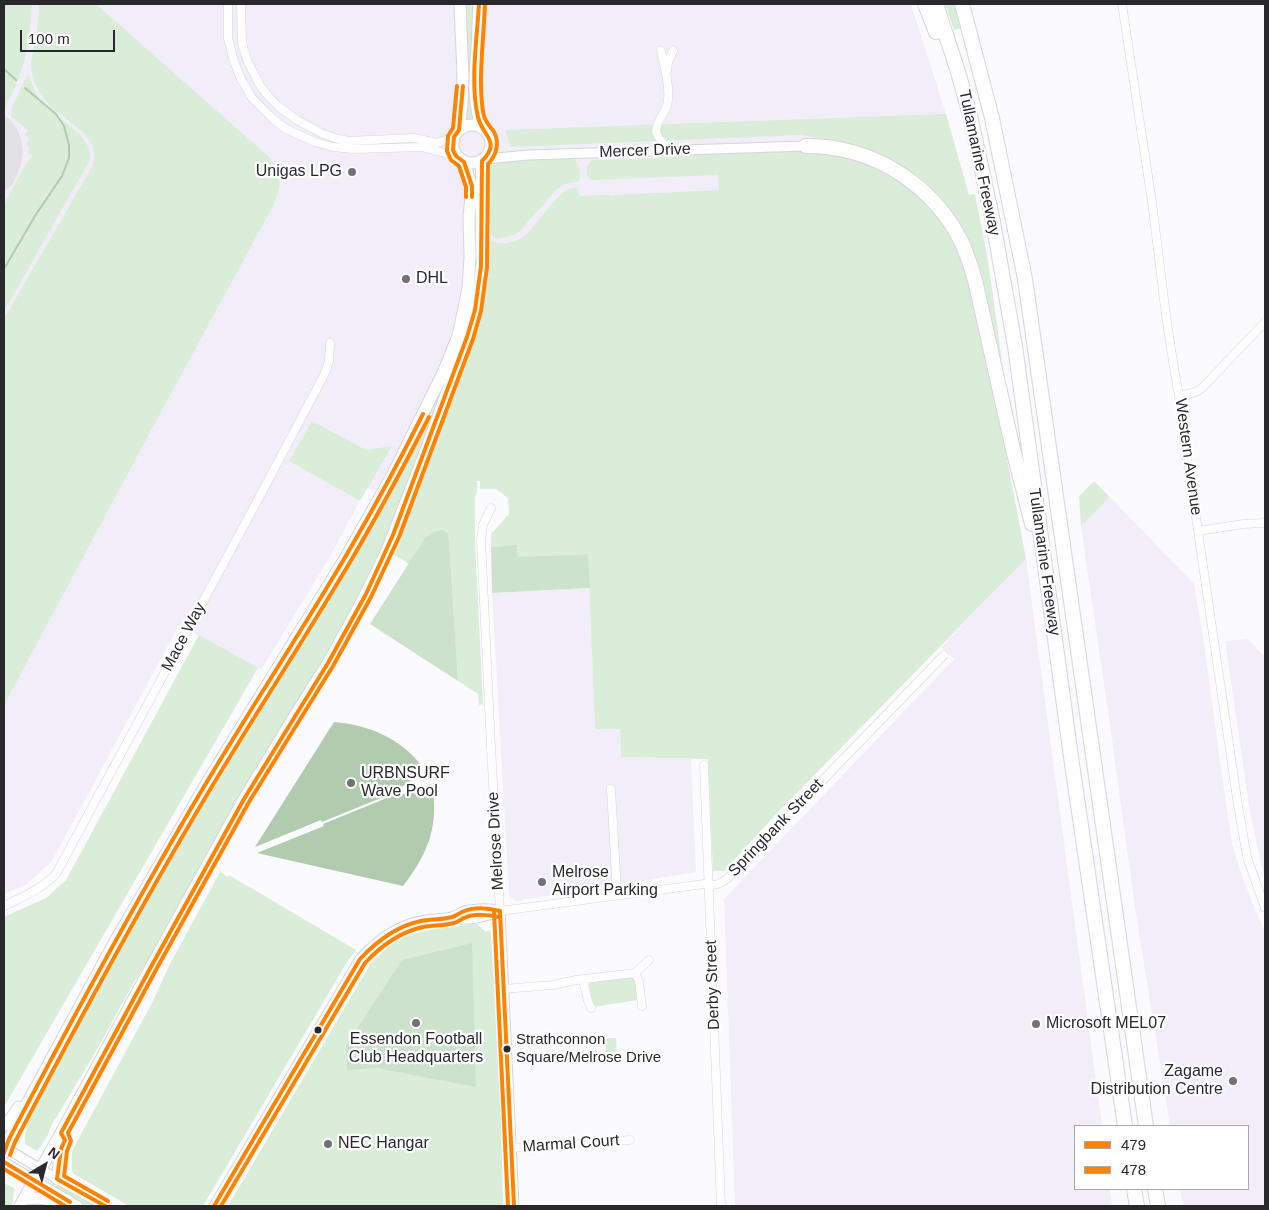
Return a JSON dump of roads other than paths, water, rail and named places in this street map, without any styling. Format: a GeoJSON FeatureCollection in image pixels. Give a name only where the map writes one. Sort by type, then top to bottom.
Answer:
{"type":"FeatureCollection","features":[{"type":"Feature","properties":{"kind":"highway"},"geometry":{"type":"LineString","coordinates":[[925,4],[936,30],[956,92],[993,222]]}},
{"type":"Feature","properties":{"kind":"highway","name":"Tullamarine Freeway"},"geometry":{"type":"LineString","coordinates":[[936,4],[970,115],[993,222],[1015,346],[1072,764],[1125,1125]]}},
{"type":"Feature","properties":{"kind":"highway","name":"Tullamarine Freeway"},"geometry":{"type":"LineString","coordinates":[[962,4],[997,137],[1025,279],[1146,1125]]}},
{"type":"Feature","properties":{"kind":"highway"},"geometry":{"type":"LineString","coordinates":[[969,4],[976,35],[974,46]]}},
{"type":"Feature","properties":{"kind":"highway"},"geometry":{"type":"LineString","coordinates":[[806,146],[844,149],[880,162],[897,171],[929,196],[947,217],[961,241],[975,280],[1012,445],[1048,591]]}},
{"type":"Feature","properties":{"kind":"highway"},"geometry":{"type":"LineString","coordinates":[[1134,1190],[1137,1206]]}},
{"type":"Feature","properties":{"kind":"highway"},"geometry":{"type":"LineString","coordinates":[[1155,1190],[1158,1206]]}},
{"type":"Feature","properties":{"kind":"main road"},"geometry":{"type":"LineString","coordinates":[[4,1150],[72,1020],[153,874],[368,520],[443,373],[458,336],[468,289],[470,257],[469,216],[472,188],[453,144],[462,104],[463,76],[460,4]]}},
{"type":"Feature","properties":{"kind":"main road"},"geometry":{"type":"LineString","coordinates":[[479,4],[475,98],[482,128]]}},
{"type":"Feature","properties":{"kind":"main road"},"geometry":{"type":"LineString","coordinates":[[22,1202],[244,799],[328,663],[358,609],[393,535],[467,337],[479,288],[481,266],[481,181],[484,160],[490,152],[491,142],[482,128],[474,125],[462,128],[456,134]]}},
{"type":"Feature","properties":{"kind":"main road"},"geometry":{"type":"LineString","coordinates":[[460,159],[472,164],[484,160]]}},
{"type":"Feature","properties":{"kind":"main road"},"geometry":{"type":"LineString","coordinates":[[4,1125],[15,1114],[20,1105],[29,1100]]}},
{"type":"Feature","properties":{"kind":"main road"},"geometry":{"type":"LineString","coordinates":[[57,1179],[61,1150],[65,1140],[61,1133]]}},
{"type":"Feature","properties":{"kind":"main road"},"geometry":{"type":"LineString","coordinates":[[22,1202],[40,1198],[56,1201],[67,1200]]}},
{"type":"Feature","properties":{"kind":"street"},"geometry":{"type":"LineString","coordinates":[[228,4],[228,39],[234,61],[241,79],[252,98],[272,119],[316,142],[341,148],[422,147],[460,159]]}},
{"type":"Feature","properties":{"kind":"street"},"geometry":{"type":"LineString","coordinates":[[241,4],[242,43],[247,60],[261,87],[270,98],[297,120],[323,134],[349,141],[416,138],[437,143],[456,134]]}},
{"type":"Feature","properties":{"kind":"street","name":"Western Avenue"},"geometry":{"type":"LineString","coordinates":[[1122,4],[1241,826],[1247,857],[1265,908]]}},
{"type":"Feature","properties":{"kind":"street"},"geometry":{"type":"LineString","coordinates":[[661,51],[668,92],[667,105],[656,131],[659,138],[670,150]]}},
{"type":"Feature","properties":{"kind":"street"},"geometry":{"type":"LineString","coordinates":[[666,78],[668,62],[674,51]]}},
{"type":"Feature","properties":{"kind":"street","name":"Mercer Drive"},"geometry":{"type":"LineString","coordinates":[[484,160],[529,155],[806,146]]}},
{"type":"Feature","properties":{"kind":"street"},"geometry":{"type":"LineString","coordinates":[[1179,396],[1196,392],[1202,388],[1265,322]]}},
{"type":"Feature","properties":{"kind":"street","name":"Mace Way"},"geometry":{"type":"LineString","coordinates":[[4,906],[46,884],[59,870],[324,376],[329,362],[330,343]]}},
{"type":"Feature","properties":{"kind":"street","name":"Melrose Drive"},"geometry":{"type":"LineString","coordinates":[[492,508],[483,525],[481,540],[514,1206]]}},
{"type":"Feature","properties":{"kind":"street"},"geometry":{"type":"LineString","coordinates":[[1198,531],[1265,523]]}},
{"type":"Feature","properties":{"kind":"street","name":"Springbank Street"},"geometry":{"type":"LineString","coordinates":[[500,911],[617,894],[704,884],[715,886],[729,877],[944,655]]}},
{"type":"Feature","properties":{"kind":"street","name":"Derby Street"},"geometry":{"type":"LineString","coordinates":[[704,765],[721,1206]]}},
{"type":"Feature","properties":{"kind":"street"},"geometry":{"type":"LineString","coordinates":[[611,789],[617,894]]}},
{"type":"Feature","properties":{"kind":"street"},"geometry":{"type":"LineString","coordinates":[[214,1206],[360,959],[374,945],[398,928],[420,921],[454,917],[460,920],[490,916],[500,911]]}},
{"type":"Feature","properties":{"kind":"street"},"geometry":{"type":"LineString","coordinates":[[503,989],[553,986],[576,980],[635,973],[649,960]]}},
{"type":"Feature","properties":{"kind":"street"},"geometry":{"type":"LineString","coordinates":[[635,973],[639,981],[642,1006]]}},
{"type":"Feature","properties":{"kind":"street"},"geometry":{"type":"LineString","coordinates":[[583,980],[591,1008]]}},
{"type":"Feature","properties":{"kind":"street","name":"Marmal Court"},"geometry":{"type":"LineString","coordinates":[[511,1148],[630,1140]]}},
{"type":"Feature","properties":{"kind":"street"},"geometry":{"type":"LineString","coordinates":[[4,1150],[104,1206]]}},
{"type":"Feature","properties":{"kind":"street"},"geometry":{"type":"LineString","coordinates":[[4,1162],[78,1206]]}},
{"type":"Feature","properties":{"kind":"waterway"},"geometry":{"type":"LineString","coordinates":[[4,69],[16,80]]}},
{"type":"Feature","properties":{"kind":"waterway"},"geometry":{"type":"LineString","coordinates":[[4,269],[35,216],[62,176],[69,158],[69,145],[64,126],[56,114],[25,88]]}},
{"type":"Feature","properties":{"kind":"place","name":"Unigas LPG"},"geometry":{"type":"Point","coordinates":[352,172]}},
{"type":"Feature","properties":{"kind":"place","name":"DHL"},"geometry":{"type":"Point","coordinates":[406,279]}},
{"type":"Feature","properties":{"kind":"place","name":"URBNSURF Wave Pool"},"geometry":{"type":"Point","coordinates":[351,783]}},
{"type":"Feature","properties":{"kind":"place","name":"Melrose Airport Parking"},"geometry":{"type":"Point","coordinates":[542,882]}},
{"type":"Feature","properties":{"kind":"place","name":"Essendon Football Club Headquarters"},"geometry":{"type":"Point","coordinates":[416,1023]}},
{"type":"Feature","properties":{"kind":"place","name":"Microsoft MEL07"},"geometry":{"type":"Point","coordinates":[1036,1024]}},
{"type":"Feature","properties":{"kind":"place","name":"Strathconnon Square/Melrose Drive"},"geometry":{"type":"Point","coordinates":[507,1049]}},
{"type":"Feature","properties":{"kind":"place","name":"Zagame Distribution Centre"},"geometry":{"type":"Point","coordinates":[1233,1081]}},
{"type":"Feature","properties":{"kind":"place","name":"NEC Hangar"},"geometry":{"type":"Point","coordinates":[328,1144]}}]}
